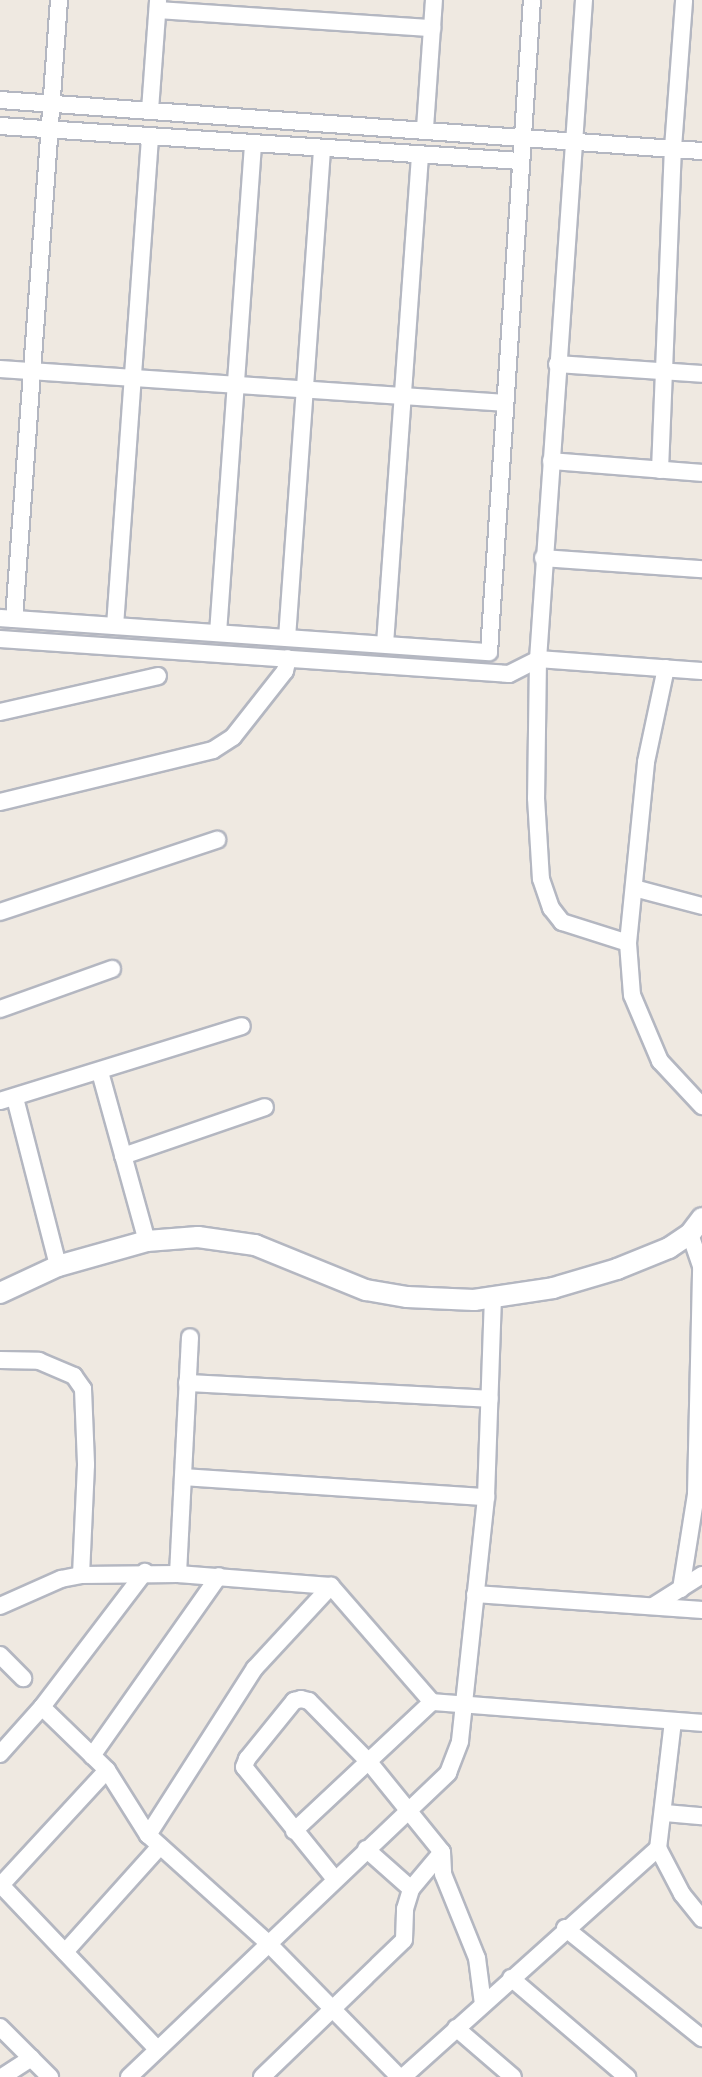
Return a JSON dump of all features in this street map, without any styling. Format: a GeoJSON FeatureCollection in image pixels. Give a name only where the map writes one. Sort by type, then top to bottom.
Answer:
{"type":"FeatureCollection","features":[{"type":"Feature","properties":{"kind":"street"},"geometry":{"type":"LineString","coordinates":[[59,0],[32,371],[7,619],[489,652],[532,0]]}},
{"type":"Feature","properties":{"kind":"street"},"geometry":{"type":"LineString","coordinates":[[425,128],[434,0]]}},
{"type":"Feature","properties":{"kind":"street"},"geometry":{"type":"LineString","coordinates":[[584,0],[543,558],[536,798],[541,879],[551,908],[562,922],[628,943]]}},
{"type":"Feature","properties":{"kind":"street"},"geometry":{"type":"LineString","coordinates":[[660,470],[673,148],[684,0]]}},
{"type":"Feature","properties":{"kind":"street"},"geometry":{"type":"LineString","coordinates":[[150,110],[158,5],[432,28]]}},
{"type":"Feature","properties":{"kind":"street"},"geometry":{"type":"LineString","coordinates":[[0,100],[574,138],[702,151]]}},
{"type":"Feature","properties":{"kind":"street"},"geometry":{"type":"LineString","coordinates":[[0,126],[520,161]]}},
{"type":"Feature","properties":{"kind":"street"},"geometry":{"type":"LineString","coordinates":[[115,626],[150,136]]}},
{"type":"Feature","properties":{"kind":"street"},"geometry":{"type":"LineString","coordinates":[[218,633],[253,143]]}},
{"type":"Feature","properties":{"kind":"street"},"geometry":{"type":"LineString","coordinates":[[287,638],[322,148]]}},
{"type":"Feature","properties":{"kind":"street"},"geometry":{"type":"LineString","coordinates":[[385,644],[420,154]]}},
{"type":"Feature","properties":{"kind":"street"},"geometry":{"type":"LineString","coordinates":[[557,364],[702,374]]}},
{"type":"Feature","properties":{"kind":"street"},"geometry":{"type":"LineString","coordinates":[[0,369],[505,403]]}},
{"type":"Feature","properties":{"kind":"street"},"geometry":{"type":"LineString","coordinates":[[551,461],[702,473]]}},
{"type":"Feature","properties":{"kind":"street"},"geometry":{"type":"LineString","coordinates":[[543,558],[702,569]]}},
{"type":"Feature","properties":{"kind":"street"},"geometry":{"type":"LineString","coordinates":[[0,639],[509,674],[538,659],[702,671]]}},
{"type":"Feature","properties":{"kind":"street"},"geometry":{"type":"LineString","coordinates":[[0,802],[213,750],[233,737],[285,671],[288,658]]}},
{"type":"Feature","properties":{"kind":"street"},"geometry":{"type":"LineString","coordinates":[[666,668],[646,762],[628,943],[632,995],[660,1061],[702,1106]]}},
{"type":"Feature","properties":{"kind":"street"},"geometry":{"type":"LineString","coordinates":[[0,712],[158,676]]}},
{"type":"Feature","properties":{"kind":"street"},"geometry":{"type":"LineString","coordinates":[[0,912],[217,840]]}},
{"type":"Feature","properties":{"kind":"street"},"geometry":{"type":"LineString","coordinates":[[634,888],[702,906]]}},
{"type":"Feature","properties":{"kind":"street"},"geometry":{"type":"LineString","coordinates":[[0,1009],[112,969]]}},
{"type":"Feature","properties":{"kind":"street"},"geometry":{"type":"LineString","coordinates":[[58,1266],[8,1100],[242,1026]]}},
{"type":"Feature","properties":{"kind":"street"},"geometry":{"type":"LineString","coordinates":[[100,1072],[147,1241]]}},
{"type":"Feature","properties":{"kind":"street"},"geometry":{"type":"LineString","coordinates":[[123,1156],[265,1107]]}},
{"type":"Feature","properties":{"kind":"street"},"geometry":{"type":"LineString","coordinates":[[0,1293],[58,1266],[147,1241],[230,1239],[255,1245],[366,1290],[443,1299],[493,1298],[553,1288],[617,1269],[669,1248],[696,1226]]}},
{"type":"Feature","properties":{"kind":"street"},"geometry":{"type":"LineString","coordinates":[[681,1589],[696,1494],[702,1267],[696,1226]]}},
{"type":"Feature","properties":{"kind":"street"},"geometry":{"type":"LineString","coordinates":[[129,2077],[334,1878],[448,1773],[460,1741],[486,1497],[493,1298]]}},
{"type":"Feature","properties":{"kind":"street"},"geometry":{"type":"LineString","coordinates":[[178,1574],[190,1337]]}},
{"type":"Feature","properties":{"kind":"street"},"geometry":{"type":"LineString","coordinates":[[0,1360],[39,1361],[74,1376],[83,1389],[86,1465],[81,1575]]}},
{"type":"Feature","properties":{"kind":"street"},"geometry":{"type":"LineString","coordinates":[[187,1383],[490,1399]]}},
{"type":"Feature","properties":{"kind":"street"},"geometry":{"type":"LineString","coordinates":[[183,1477],[486,1497]]}},
{"type":"Feature","properties":{"kind":"street"},"geometry":{"type":"LineString","coordinates":[[0,1754],[42,1707],[145,1572]]}},
{"type":"Feature","properties":{"kind":"street"},"geometry":{"type":"LineString","coordinates":[[0,1606],[61,1579],[81,1575],[145,1572],[331,1586],[432,1702],[702,1723]]}},
{"type":"Feature","properties":{"kind":"street"},"geometry":{"type":"LineString","coordinates":[[653,1606],[702,1575]]}},
{"type":"Feature","properties":{"kind":"street"},"geometry":{"type":"LineString","coordinates":[[92,1756],[219,1576]]}},
{"type":"Feature","properties":{"kind":"street"},"geometry":{"type":"LineString","coordinates":[[65,1952],[154,1840],[255,1668],[331,1586]]}},
{"type":"Feature","properties":{"kind":"street"},"geometry":{"type":"LineString","coordinates":[[475,1594],[702,1610]]}},
{"type":"Feature","properties":{"kind":"street"},"geometry":{"type":"LineString","coordinates":[[0,1655],[23,1678]]}},
{"type":"Feature","properties":{"kind":"street"},"geometry":{"type":"LineString","coordinates":[[334,1878],[244,1767],[247,1759],[294,1701],[309,1701],[369,1762],[442,1852],[443,1874],[477,1958],[483,2004]]}},
{"type":"Feature","properties":{"kind":"street"},"geometry":{"type":"LineString","coordinates":[[294,1831],[432,1702]]}},
{"type":"Feature","properties":{"kind":"street"},"geometry":{"type":"LineString","coordinates":[[42,1707],[107,1770],[154,1840],[267,1942],[401,2077],[658,1848],[665,1813],[673,1721]]}},
{"type":"Feature","properties":{"kind":"street"},"geometry":{"type":"LineString","coordinates":[[107,1770],[1,1884],[157,2049]]}},
{"type":"Feature","properties":{"kind":"street"},"geometry":{"type":"LineString","coordinates":[[665,1813],[702,1816]]}},
{"type":"Feature","properties":{"kind":"street"},"geometry":{"type":"LineString","coordinates":[[658,1848],[682,1894],[702,1919]]}},
{"type":"Feature","properties":{"kind":"street"},"geometry":{"type":"LineString","coordinates":[[366,1849],[411,1889]]}},
{"type":"Feature","properties":{"kind":"street"},"geometry":{"type":"LineString","coordinates":[[262,2077],[335,2010],[404,1940],[411,1889],[442,1852]]}},
{"type":"Feature","properties":{"kind":"street"},"geometry":{"type":"LineString","coordinates":[[565,1928],[702,2038]]}},
{"type":"Feature","properties":{"kind":"street"},"geometry":{"type":"LineString","coordinates":[[511,1978],[627,2077]]}},
{"type":"Feature","properties":{"kind":"street"},"geometry":{"type":"LineString","coordinates":[[0,2027],[50,2077]]}},
{"type":"Feature","properties":{"kind":"street"},"geometry":{"type":"LineString","coordinates":[[456,2028],[513,2077]]}},
{"type":"Feature","properties":{"kind":"street"},"geometry":{"type":"LineString","coordinates":[[2,2077],[31,2058]]}}]}
